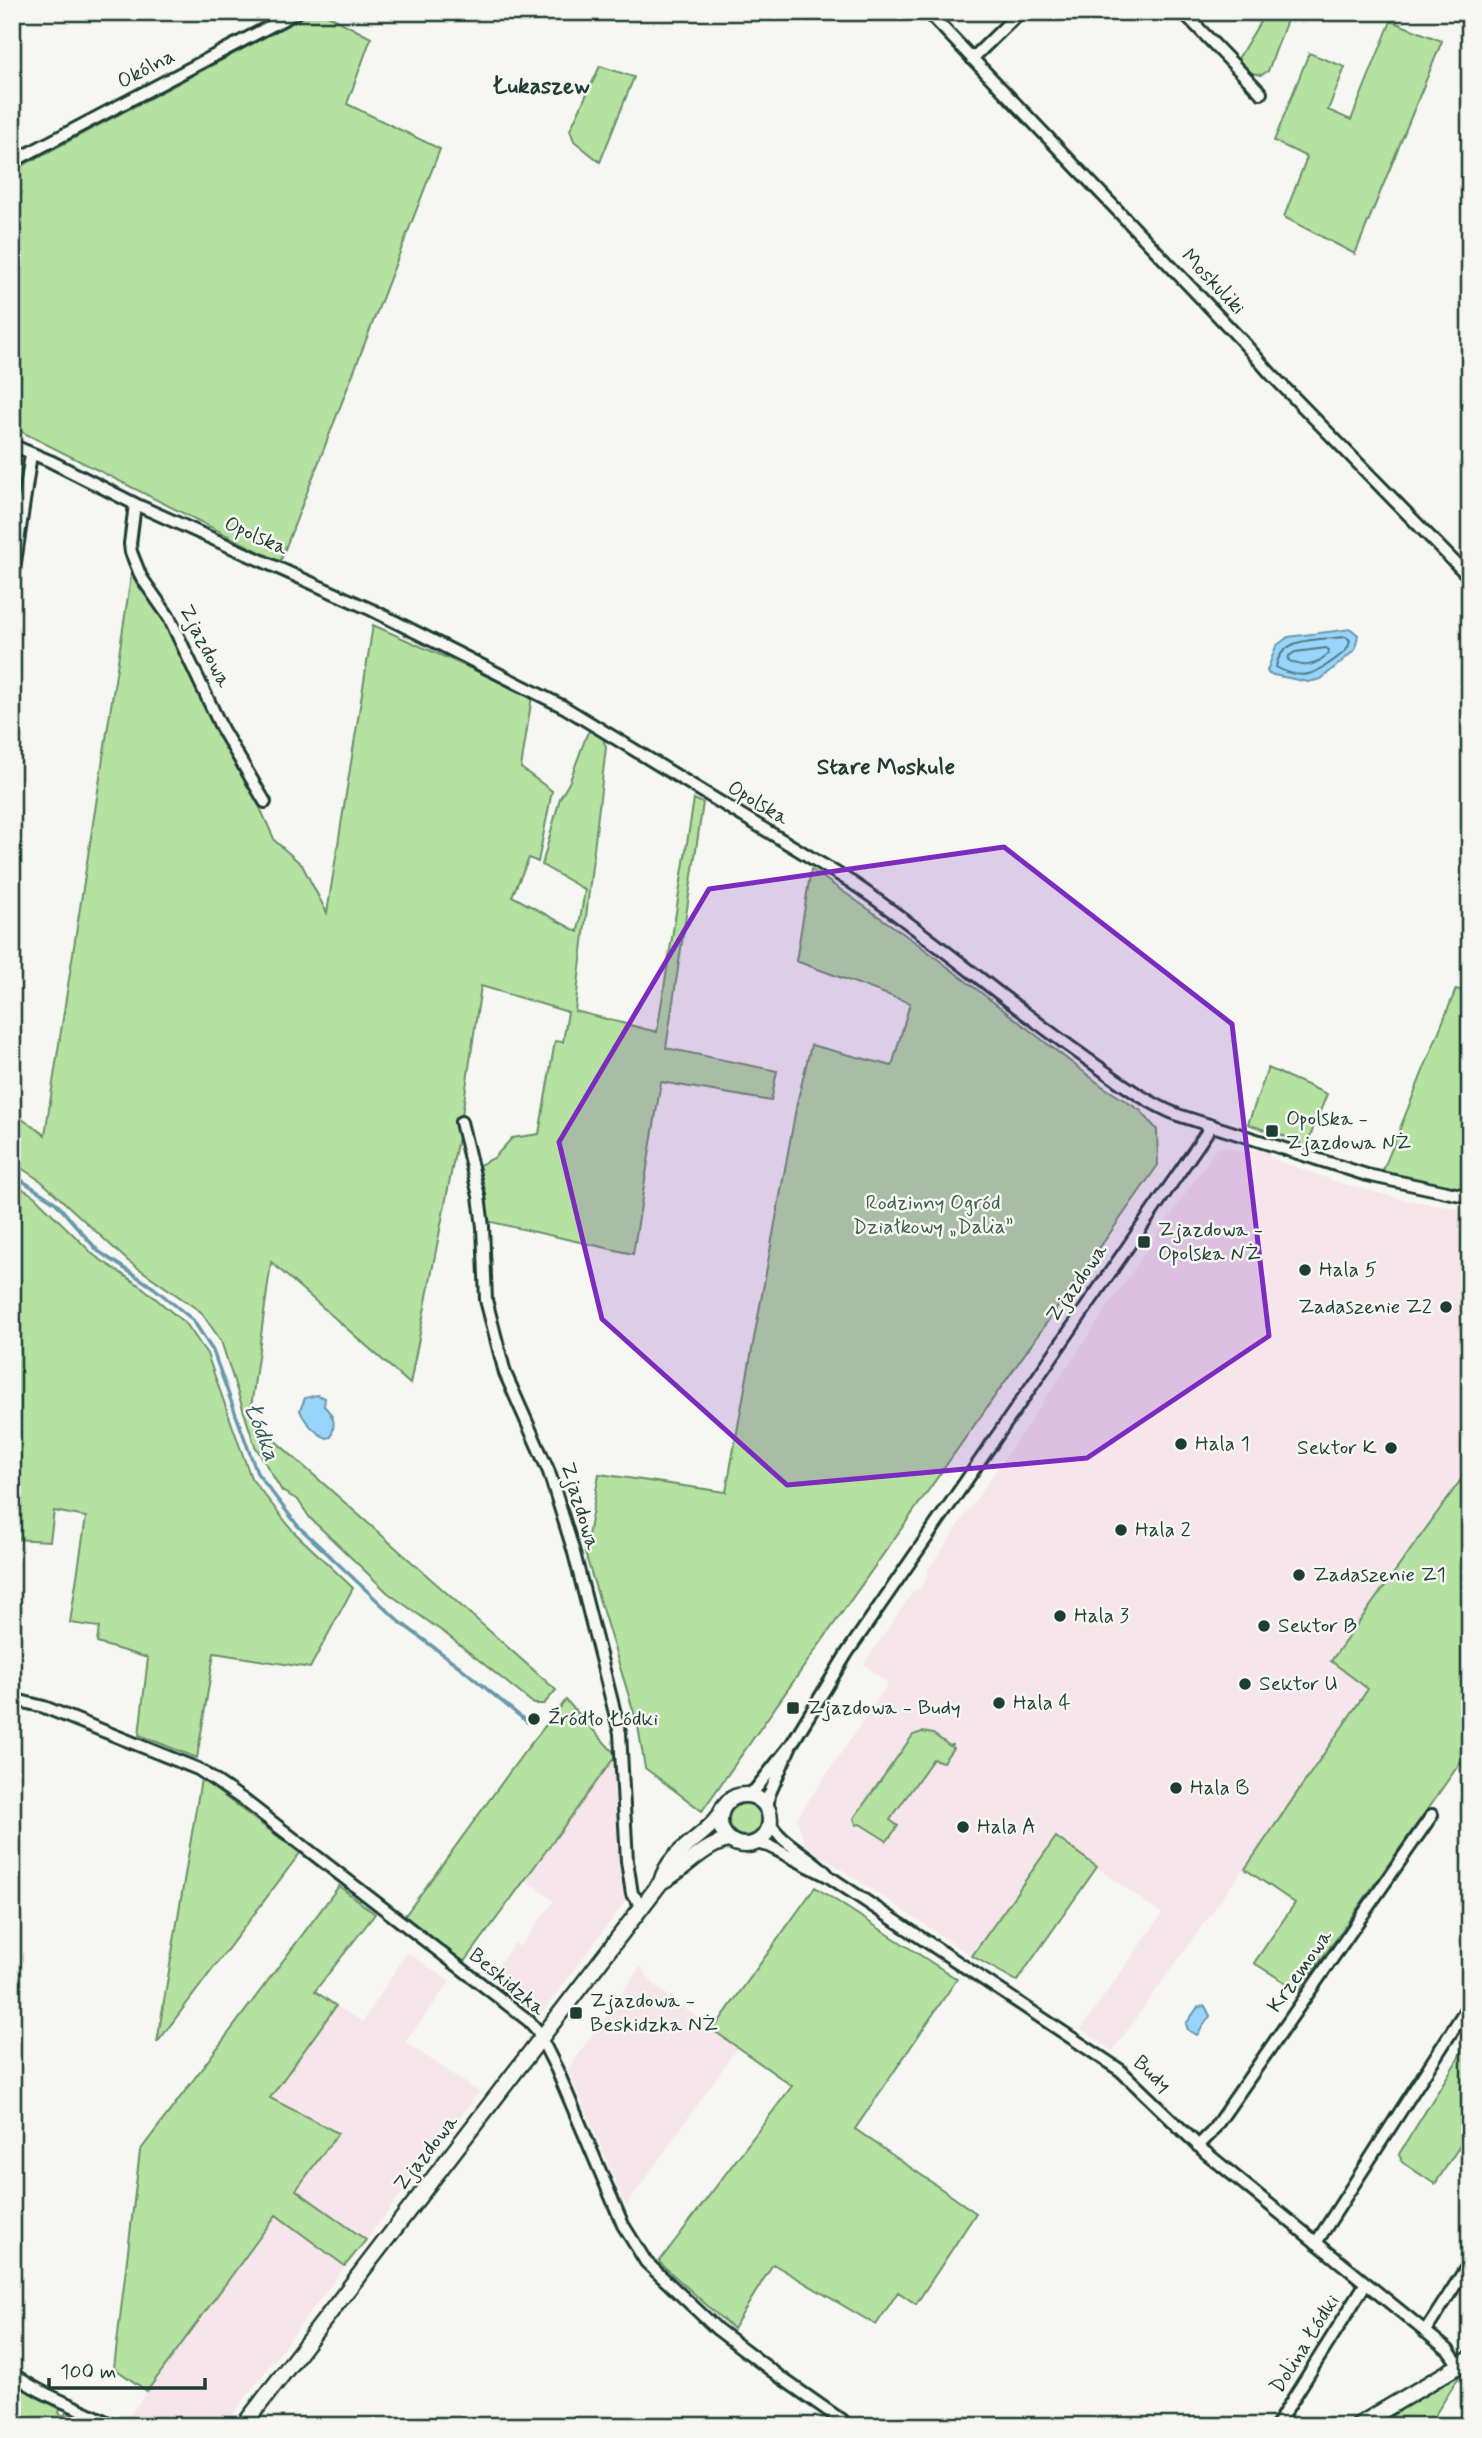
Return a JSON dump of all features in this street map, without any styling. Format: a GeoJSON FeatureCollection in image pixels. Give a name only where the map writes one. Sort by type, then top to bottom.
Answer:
{"type":"FeatureCollection","features":[{"type":"Feature","properties":{"kind":"street","name":"Okólna"},"geometry":{"type":"LineString","coordinates":[[12,162],[297,12]]}},
{"type":"Feature","properties":{"kind":"street","name":"Moskuliki"},"geometry":{"type":"LineString","coordinates":[[928,12],[1270,373],[1470,578]]}},
{"type":"Feature","properties":{"kind":"street"},"geometry":{"type":"LineString","coordinates":[[972,59],[1020,12]]}},
{"type":"Feature","properties":{"kind":"street"},"geometry":{"type":"LineString","coordinates":[[1184,12],[1261,93]]}},
{"type":"Feature","properties":{"kind":"street","name":"Opolska"},"geometry":{"type":"LineString","coordinates":[[12,445],[372,610],[564,707],[873,897],[1058,1038],[1149,1102],[1178,1115],[1380,1179],[1470,1197]]}},
{"type":"Feature","properties":{"kind":"street"},"geometry":{"type":"LineString","coordinates":[[12,583],[31,454]]}},
{"type":"Feature","properties":{"kind":"street","name":"Zjazdowa"},"geometry":{"type":"LineString","coordinates":[[135,503],[130,544],[141,577],[169,617],[222,729],[265,802]]}},
{"type":"Feature","properties":{"kind":"street","name":"Zjazdowa"},"geometry":{"type":"LineString","coordinates":[[461,1122],[479,1196],[486,1300],[505,1373],[549,1472],[573,1549],[620,1733],[627,1861],[632,1894],[643,1906]]}},
{"type":"Feature","properties":{"kind":"street","name":"Zjazdowa"},"geometry":{"type":"LineString","coordinates":[[768,1815],[769,1795],[791,1745],[847,1653],[1212,1125]]}},
{"type":"Feature","properties":{"kind":"street","name":"Beskidzka"},"geometry":{"type":"LineString","coordinates":[[12,1699],[44,1707],[198,1769],[246,1801],[529,2021],[557,2070],[623,2225],[646,2262],[717,2329],[850,2426]]}},
{"type":"Feature","properties":{"kind":"street","name":"Zjazdowa"},"geometry":{"type":"LineString","coordinates":[[745,1796],[755,1790],[791,1745]]}},
{"type":"Feature","properties":{"kind":"street"},"geometry":{"type":"LineString","coordinates":[[745,1796],[760,1801],[768,1815],[767,1831],[755,1843],[744,1845],[729,1840],[722,1831],[720,1815],[729,1801],[745,1796]]}},
{"type":"Feature","properties":{"kind":"street","name":"Zjazdowa"},"geometry":{"type":"LineString","coordinates":[[243,2426],[643,1906],[661,1881],[664,1869],[673,1857],[720,1815]]}},
{"type":"Feature","properties":{"kind":"street","name":"Budy"},"geometry":{"type":"LineString","coordinates":[[768,1815],[777,1833],[817,1863],[828,1876]]}},
{"type":"Feature","properties":{"kind":"street","name":"Krzemowa"},"geometry":{"type":"LineString","coordinates":[[1198,2146],[1211,2133],[1432,1815]]}},
{"type":"Feature","properties":{"kind":"street","name":"Zjazdowa"},"geometry":{"type":"LineString","coordinates":[[661,1881],[672,1876],[700,1853],[729,1840]]}},
{"type":"Feature","properties":{"kind":"street","name":"Budy"},"geometry":{"type":"LineString","coordinates":[[755,1843],[769,1846],[828,1876],[1120,2070],[1198,2146],[1465,2362]]}},
{"type":"Feature","properties":{"kind":"street"},"geometry":{"type":"LineString","coordinates":[[1316,2243],[1470,2003]]}},
{"type":"Feature","properties":{"kind":"street"},"geometry":{"type":"LineString","coordinates":[[1425,2332],[1470,2262]]}},
{"type":"Feature","properties":{"kind":"street","name":"Dolina Łódki"},"geometry":{"type":"LineString","coordinates":[[1276,2426],[1366,2283]]}},
{"type":"Feature","properties":{"kind":"street"},"geometry":{"type":"LineString","coordinates":[[1357,2426],[1465,2362]]}},
{"type":"Feature","properties":{"kind":"street"},"geometry":{"type":"LineString","coordinates":[[12,2373],[68,2406],[97,2416],[114,2426]]}},
{"type":"Feature","properties":{"kind":"highlighted area"},"geometry":{"type":"Polygon","coordinates":[[[1004,847],[1232,1024],[1269,1336],[1087,1458],[787,1485],[602,1319],[559,1142],[709,889],[1004,847]]]}},
{"type":"Feature","properties":{"kind":"shaded area"},"geometry":{"type":"Polygon","coordinates":[[[1224,1147],[1243,1152],[1266,1148],[1269,1149],[1270,1158],[1340,1183],[1402,1199],[1470,1211],[1470,1478],[1340,1669],[1371,1692],[1112,2051],[1081,2029],[1162,1914],[1056,1838],[972,1956],[805,1845],[797,1818],[888,1684],[864,1664],[914,1590],[919,1590],[928,1570],[1216,1149],[1224,1147]]]}},
{"type":"Feature","properties":{"kind":"shaded area"},"geometry":{"type":"Polygon","coordinates":[[[616,1755],[627,1899],[544,2010],[532,2013],[487,1981],[514,1943],[520,1947],[554,1901],[526,1880],[616,1755]]]}},
{"type":"Feature","properties":{"kind":"shaded area"},"geometry":{"type":"Polygon","coordinates":[[[407,1952],[450,1982],[405,2042],[479,2092],[366,2240],[295,2190],[338,2133],[270,2098],[336,2006],[363,2022],[407,1952]]]}},
{"type":"Feature","properties":{"kind":"shaded area"},"geometry":{"type":"Polygon","coordinates":[[[641,1966],[650,1981],[659,1989],[737,2048],[626,2206],[568,2069],[641,1966]]]}},
{"type":"Feature","properties":{"kind":"shaded area"},"geometry":{"type":"Polygon","coordinates":[[[276,2215],[345,2266],[224,2426],[130,2426],[125,2422],[276,2215]]]}},
{"type":"Feature","properties":{"kind":"green space"},"geometry":{"type":"Polygon","coordinates":[[[313,12],[322,12],[371,38],[347,104],[440,149],[280,562],[12,427],[12,171],[313,12]]]}},
{"type":"Feature","properties":{"kind":"green space"},"geometry":{"type":"Polygon","coordinates":[[[1266,12],[1290,12],[1268,71],[1261,75],[1249,72],[1236,62],[1266,12]]]}},
{"type":"Feature","properties":{"kind":"green space"},"geometry":{"type":"Polygon","coordinates":[[[1391,21],[1442,41],[1355,254],[1284,217],[1307,157],[1274,141],[1309,53],[1345,67],[1328,110],[1351,120],[1391,21]]]}},
{"type":"Feature","properties":{"kind":"green space"},"geometry":{"type":"Polygon","coordinates":[[[600,66],[634,77],[600,162],[574,141],[570,130],[600,66]]]}},
{"type":"Feature","properties":{"kind":"green space"},"geometry":{"type":"Polygon","coordinates":[[[12,456],[23,461],[12,541],[12,456]]]}},
{"type":"Feature","properties":{"kind":"green space"},"geometry":{"type":"Polygon","coordinates":[[[132,570],[178,645],[219,737],[256,799],[275,841],[302,865],[327,913],[373,625],[532,696],[521,768],[552,791],[538,862],[529,858],[512,896],[578,932],[585,890],[542,865],[560,798],[569,783],[587,734],[591,729],[602,736],[606,747],[575,1011],[657,1032],[694,799],[703,803],[666,1048],[777,1071],[771,1101],[661,1082],[633,1254],[487,1221],[479,1165],[494,1158],[512,1138],[539,1134],[555,1041],[563,1042],[568,1012],[481,986],[461,1122],[410,1384],[271,1262],[250,1415],[254,1422],[556,1690],[544,1704],[534,1704],[446,1634],[388,1593],[310,1518],[298,1500],[282,1491],[255,1446],[221,1341],[201,1312],[128,1261],[41,1181],[12,1162],[12,1112],[45,1135],[132,570]]]}},
{"type":"Feature","properties":{"kind":"green space","name":"Rodzinny Ogród Działkowy „Dalia”"},"geometry":{"type":"Polygon","coordinates":[[[811,869],[918,944],[1102,1086],[1141,1111],[1157,1130],[1158,1165],[702,1811],[645,1768],[638,1726],[585,1553],[599,1474],[726,1492],[797,1103],[811,1045],[892,1066],[910,1003],[796,961],[811,869]]]}},
{"type":"Feature","properties":{"kind":"green space"},"geometry":{"type":"Polygon","coordinates":[[[1456,989],[1470,993],[1470,1191],[1382,1173],[1456,989]]]}},
{"type":"Feature","properties":{"kind":"green space"},"geometry":{"type":"Polygon","coordinates":[[[1268,1068],[1327,1094],[1305,1149],[1299,1147],[1300,1142],[1278,1134],[1279,1130],[1272,1128],[1270,1132],[1248,1124],[1268,1068]]]}},
{"type":"Feature","properties":{"kind":"green space"},"geometry":{"type":"Polygon","coordinates":[[[12,1182],[34,1196],[95,1256],[142,1287],[187,1325],[207,1354],[251,1478],[294,1532],[353,1588],[310,1668],[214,1653],[197,1758],[139,1735],[148,1658],[97,1643],[99,1627],[70,1623],[86,1517],[54,1511],[50,1541],[12,1539],[12,1182]]]}},
{"type":"Feature","properties":{"kind":"green space"},"geometry":{"type":"Polygon","coordinates":[[[1470,1467],[1470,1770],[1460,1763],[1299,1991],[1254,1963],[1295,1903],[1245,1869],[1368,1689],[1331,1661],[1470,1467]]]}},
{"type":"Feature","properties":{"kind":"green space"},"geometry":{"type":"Polygon","coordinates":[[[566,1700],[616,1755],[464,1963],[404,1917],[525,1751],[566,1700]]]}},
{"type":"Feature","properties":{"kind":"green space"},"geometry":{"type":"Polygon","coordinates":[[[922,1732],[933,1734],[953,1748],[943,1762],[933,1759],[890,1820],[898,1826],[887,1841],[860,1824],[856,1825],[854,1818],[913,1735],[922,1732]]]}},
{"type":"Feature","properties":{"kind":"green space"},"geometry":{"type":"Polygon","coordinates":[[[201,1779],[300,1853],[157,2043],[201,1779]]]}},
{"type":"Feature","properties":{"kind":"green space"},"geometry":{"type":"Polygon","coordinates":[[[745,1804],[756,1809],[761,1820],[756,1831],[745,1836],[734,1831],[729,1820],[734,1809],[745,1804]]]}},
{"type":"Feature","properties":{"kind":"green space"},"geometry":{"type":"Polygon","coordinates":[[[1056,1837],[1097,1867],[1017,1981],[972,1956],[1056,1837]]]}},
{"type":"Feature","properties":{"kind":"green space"},"geometry":{"type":"Polygon","coordinates":[[[339,1886],[375,1914],[315,1991],[336,2006],[270,2098],[338,2133],[296,2190],[366,2240],[345,2266],[276,2215],[147,2391],[114,2368],[140,2151],[339,1886]]]}},
{"type":"Feature","properties":{"kind":"green space"},"geometry":{"type":"Polygon","coordinates":[[[815,1887],[957,1979],[855,2129],[976,2213],[916,2304],[898,2292],[876,2325],[773,2264],[733,2329],[659,2262],[792,2086],[713,2030],[815,1887]]]}},
{"type":"Feature","properties":{"kind":"green space"},"geometry":{"type":"Polygon","coordinates":[[[1470,2028],[1470,2130],[1435,2184],[1402,2162],[1399,2154],[1458,2059],[1470,2028]]]}},
{"type":"Feature","properties":{"kind":"green space"},"geometry":{"type":"Polygon","coordinates":[[[1461,2374],[1428,2426],[1373,2426],[1461,2374]]]}},
{"type":"Feature","properties":{"kind":"green space"},"geometry":{"type":"Polygon","coordinates":[[[12,2383],[17,2386],[15,2389],[22,2393],[24,2389],[60,2409],[59,2413],[64,2416],[66,2412],[88,2424],[12,2426],[12,2383]]]}},
{"type":"Feature","properties":{"kind":"water"},"geometry":{"type":"Polygon","coordinates":[[[1351,629],[1358,635],[1355,650],[1321,679],[1308,682],[1269,674],[1267,671],[1276,646],[1288,637],[1351,629]]]}},
{"type":"Feature","properties":{"kind":"water"},"geometry":{"type":"Polygon","coordinates":[[[317,1395],[325,1398],[324,1406],[333,1420],[331,1437],[327,1438],[315,1430],[300,1410],[305,1398],[317,1395]]]}},
{"type":"Feature","properties":{"kind":"water"},"geometry":{"type":"Polygon","coordinates":[[[1205,2006],[1210,2016],[1197,2035],[1188,2030],[1186,2024],[1198,2007],[1205,2006]]]}},
{"type":"Feature","properties":{"kind":"waterway","name":"Łódka"},"geometry":{"type":"LineString","coordinates":[[12,1174],[56,1203],[98,1251],[154,1288],[193,1320],[213,1351],[257,1473],[298,1526],[400,1622],[527,1722]]}},
{"type":"Feature","properties":{"kind":"place","name":"Opolska - Zjazdowa NŻ"},"geometry":{"type":"Point","coordinates":[1272,1131]}},
{"type":"Feature","properties":{"kind":"place","name":"Zjazdowa - Opolska NŻ"},"geometry":{"type":"Point","coordinates":[1144,1242]}},
{"type":"Feature","properties":{"kind":"place","name":"Hala 5"},"geometry":{"type":"Point","coordinates":[1305,1270]}},
{"type":"Feature","properties":{"kind":"place","name":"Zadaszenie Z2"},"geometry":{"type":"Point","coordinates":[1446,1307]}},
{"type":"Feature","properties":{"kind":"place","name":"Hala 1"},"geometry":{"type":"Point","coordinates":[1181,1444]}},
{"type":"Feature","properties":{"kind":"place","name":"Sektor K"},"geometry":{"type":"Point","coordinates":[1391,1448]}},
{"type":"Feature","properties":{"kind":"place","name":"Hala 2"},"geometry":{"type":"Point","coordinates":[1121,1530]}},
{"type":"Feature","properties":{"kind":"place","name":"Zadaszenie Z1"},"geometry":{"type":"Point","coordinates":[1299,1575]}},
{"type":"Feature","properties":{"kind":"place","name":"Hala 3"},"geometry":{"type":"Point","coordinates":[1060,1616]}},
{"type":"Feature","properties":{"kind":"place","name":"Sektor B"},"geometry":{"type":"Point","coordinates":[1264,1626]}},
{"type":"Feature","properties":{"kind":"place","name":"Sektor U"},"geometry":{"type":"Point","coordinates":[1245,1684]}},
{"type":"Feature","properties":{"kind":"place","name":"Hala 4"},"geometry":{"type":"Point","coordinates":[999,1703]}},
{"type":"Feature","properties":{"kind":"place","name":"Zjazdowa - Budy"},"geometry":{"type":"Point","coordinates":[793,1708]}},
{"type":"Feature","properties":{"kind":"place","name":"Źródło Łódki"},"geometry":{"type":"Point","coordinates":[534,1719]}},
{"type":"Feature","properties":{"kind":"place","name":"Hala B"},"geometry":{"type":"Point","coordinates":[1176,1788]}},
{"type":"Feature","properties":{"kind":"place","name":"Hala A"},"geometry":{"type":"Point","coordinates":[963,1827]}},
{"type":"Feature","properties":{"kind":"place","name":"Zjazdowa - Beskidzka NŻ"},"geometry":{"type":"Point","coordinates":[576,2013]}},
{"type":"Feature","properties":{"kind":"district","name":"Łukaszew"},"geometry":{"type":"Point","coordinates":[541,87]}},
{"type":"Feature","properties":{"kind":"district","name":"Stare Moskule"},"geometry":{"type":"Point","coordinates":[886,768]}}]}
